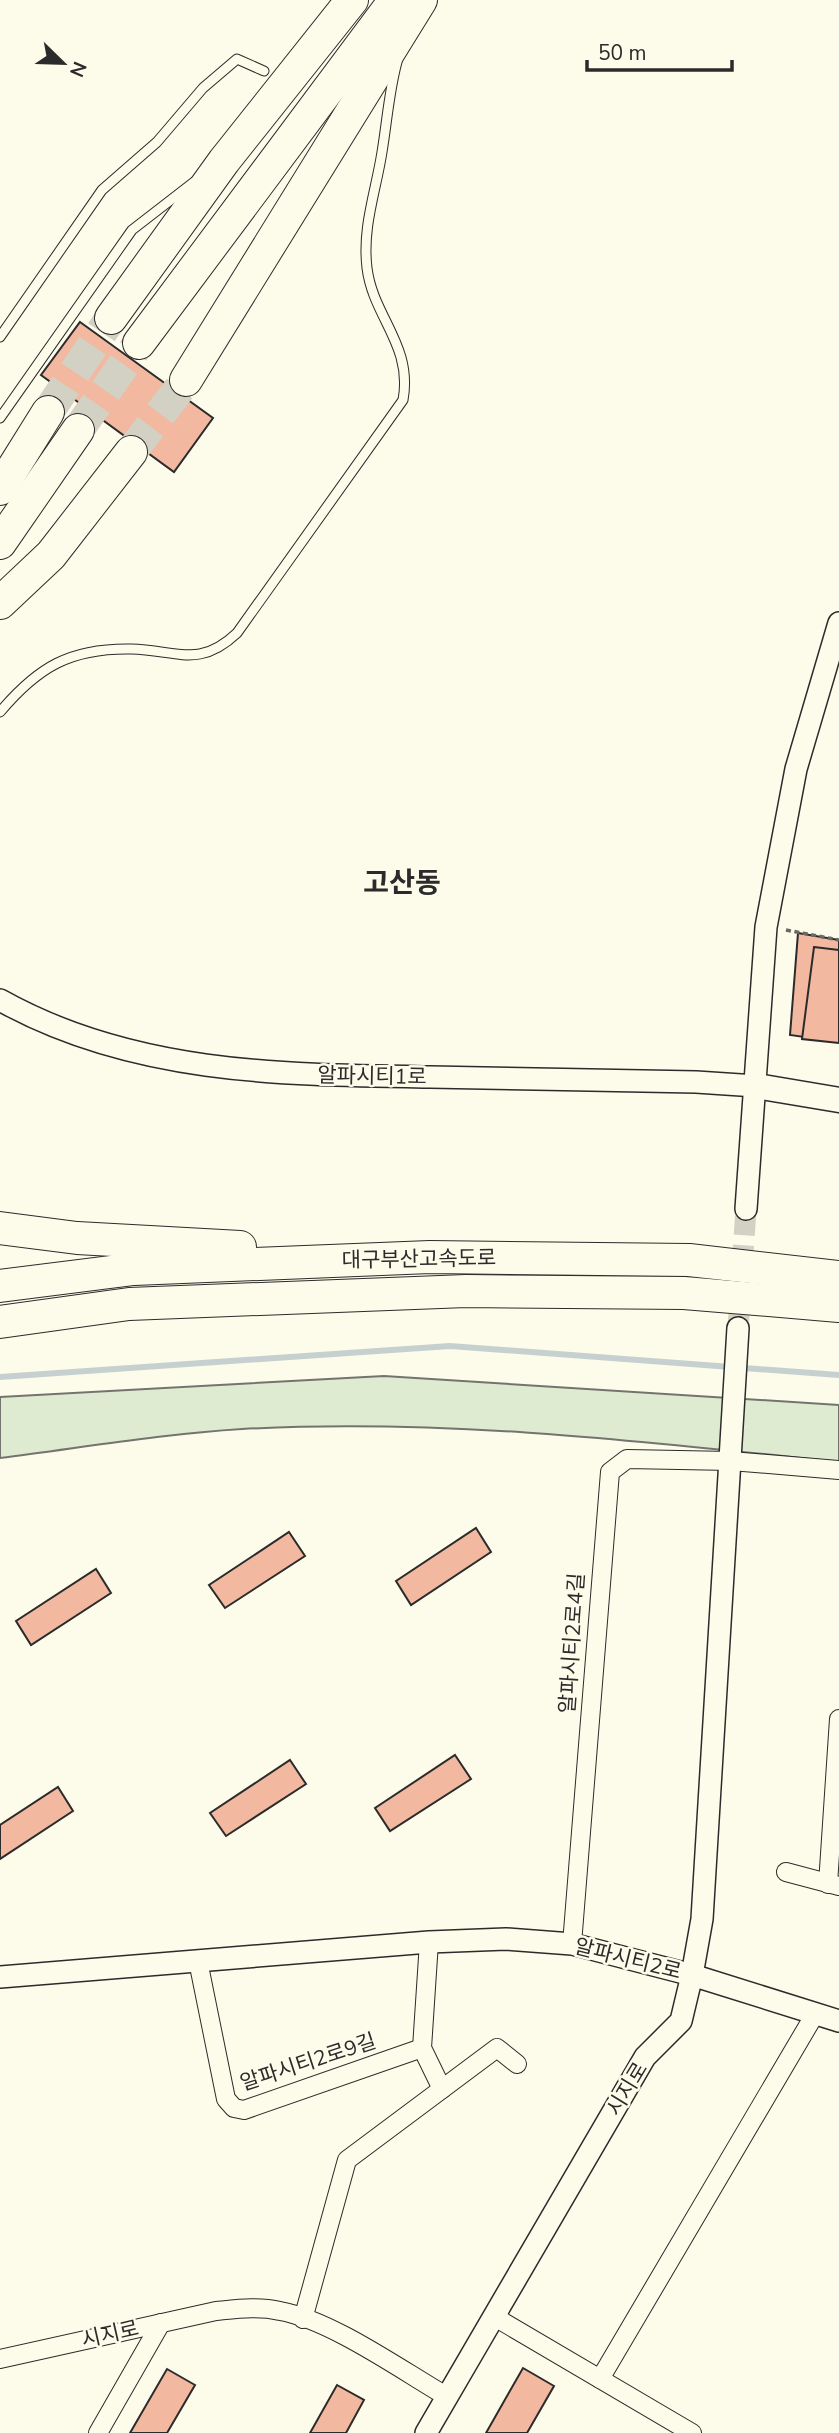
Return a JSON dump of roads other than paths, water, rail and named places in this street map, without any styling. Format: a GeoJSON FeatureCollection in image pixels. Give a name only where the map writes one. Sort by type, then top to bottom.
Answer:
{"type":"FeatureCollection","features":[{"type":"Feature","properties":{"kind":"highway"},"geometry":{"type":"LineString","coordinates":[[111,318],[224,161],[352,0]]}},
{"type":"Feature","properties":{"kind":"highway"},"geometry":{"type":"LineString","coordinates":[[139,343],[408,7]]}},
{"type":"Feature","properties":{"kind":"highway"},"geometry":{"type":"LineString","coordinates":[[186,380],[408,7]]}},
{"type":"Feature","properties":{"kind":"highway"},"geometry":{"type":"LineString","coordinates":[[0,489],[48,412]]}},
{"type":"Feature","properties":{"kind":"highway"},"geometry":{"type":"LineString","coordinates":[[0,542],[78,430]]}},
{"type":"Feature","properties":{"kind":"highway"},"geometry":{"type":"LineString","coordinates":[[0,603],[51,555],[131,452]]}},
{"type":"Feature","properties":{"kind":"highway"},"geometry":{"type":"LineString","coordinates":[[0,1228],[77,1238],[430,1257]]}},
{"type":"Feature","properties":{"kind":"highway","name":"대구부산고속도로"},"geometry":{"type":"LineString","coordinates":[[0,1286],[134,1269],[430,1257],[689,1260],[839,1277]]}},
{"type":"Feature","properties":{"kind":"highway","name":"대구부산고속도로"},"geometry":{"type":"LineString","coordinates":[[0,1322],[129,1304],[466,1291],[684,1293],[839,1306]]}},
{"type":"Feature","properties":{"kind":"main road","name":"알파시티1로"},"geometry":{"type":"LineString","coordinates":[[756,1086],[839,1101]]}},
{"type":"Feature","properties":{"kind":"street"},"geometry":{"type":"LineString","coordinates":[[746,1209],[766,927],[796,769],[839,623]]}},
{"type":"Feature","properties":{"kind":"street","name":"알파시티1로"},"geometry":{"type":"LineString","coordinates":[[0,1000],[57,1027],[104,1043],[191,1065],[294,1075],[696,1082],[756,1086]]}},
{"type":"Feature","properties":{"kind":"street","name":"알파시티2로"},"geometry":{"type":"LineString","coordinates":[[0,1977],[429,1942],[506,1939],[572,1944],[692,1975],[702,1919],[738,1328]]}},
{"type":"Feature","properties":{"kind":"street","name":"알파시티2로4길"},"geometry":{"type":"LineString","coordinates":[[572,1944],[610,1472],[627,1459],[732,1461],[839,1470]]}},
{"type":"Feature","properties":{"kind":"street"},"geometry":{"type":"LineString","coordinates":[[786,1872],[833,1885],[839,1719]]}},
{"type":"Feature","properties":{"kind":"street"},"geometry":{"type":"LineString","coordinates":[[429,1942],[422,2048],[442,2089]]}},
{"type":"Feature","properties":{"kind":"street","name":"알파시티2로9길"},"geometry":{"type":"LineString","coordinates":[[198,1961],[226,2099],[234,2108],[244,2110],[422,2048]]}},
{"type":"Feature","properties":{"kind":"street"},"geometry":{"type":"LineString","coordinates":[[692,1975],[839,2021]]}},
{"type":"Feature","properties":{"kind":"street","name":"시지로"},"geometry":{"type":"LineString","coordinates":[[426,2433],[645,2057],[681,2021],[692,1975]]}},
{"type":"Feature","properties":{"kind":"street"},"geometry":{"type":"LineString","coordinates":[[600,2379],[815,2014]]}},
{"type":"Feature","properties":{"kind":"street"},"geometry":{"type":"LineString","coordinates":[[303,2319],[347,2160],[497,2048],[517,2064]]}},
{"type":"Feature","properties":{"kind":"street","name":"시지로"},"geometry":{"type":"LineString","coordinates":[[0,2359],[160,2323],[244,2308],[281,2311],[351,2341],[446,2396]]}},
{"type":"Feature","properties":{"kind":"street"},"geometry":{"type":"LineString","coordinates":[[493,2316],[692,2433]]}},
{"type":"Feature","properties":{"kind":"street"},"geometry":{"type":"LineString","coordinates":[[99,2433],[160,2323]]}},
{"type":"Feature","properties":{"kind":"lane"},"geometry":{"type":"LineString","coordinates":[[0,712],[36,673],[60,661],[98,650],[133,649],[192,654],[220,649],[237,633],[403,400],[405,367],[367,271],[366,252],[367,218],[382,155],[393,79],[408,7]]}},
{"type":"Feature","properties":{"kind":"lane"},"geometry":{"type":"LineString","coordinates":[[0,337],[102,190],[158,142],[204,88],[237,59],[256,65],[264,71]]}},
{"type":"Feature","properties":{"kind":"lane"},"geometry":{"type":"LineString","coordinates":[[0,418],[132,230],[175,195],[224,161]]}},
{"type":"Feature","properties":{"kind":"waterway"},"geometry":{"type":"LineString","coordinates":[[0,1377],[450,1346],[839,1375]]}},
{"type":"Feature","properties":{"kind":"tunnel"},"geometry":{"type":"LineString","coordinates":[[48,412],[111,318]]}},
{"type":"Feature","properties":{"kind":"tunnel"},"geometry":{"type":"LineString","coordinates":[[78,430],[139,343]]}},
{"type":"Feature","properties":{"kind":"tunnel"},"geometry":{"type":"LineString","coordinates":[[131,452],[186,380]]}},
{"type":"Feature","properties":{"kind":"tunnel"},"geometry":{"type":"LineString","coordinates":[[738,1328],[746,1209]]}},
{"type":"Feature","properties":{"kind":"district","name":"고산동"},"geometry":{"type":"Point","coordinates":[402,882]}}]}
